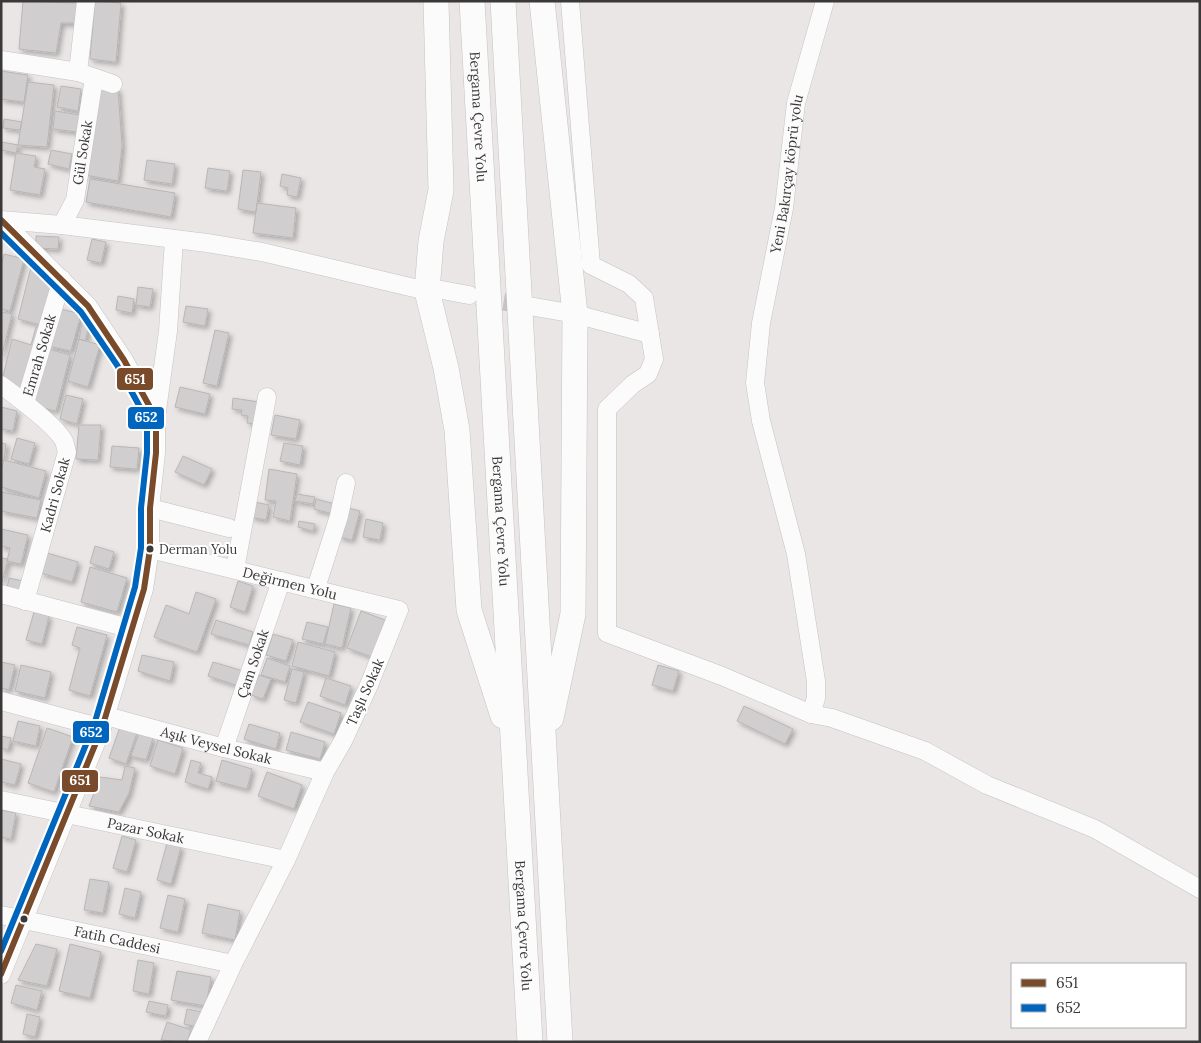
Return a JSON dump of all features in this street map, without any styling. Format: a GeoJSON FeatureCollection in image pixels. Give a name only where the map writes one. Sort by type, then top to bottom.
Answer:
{"type":"FeatureCollection","features":[{"type":"Feature","properties":{"kind":"highway"},"geometry":{"type":"LineString","coordinates":[[436,1],[441,190],[431,241],[427,291],[446,368],[457,430],[469,610],[514,749]]}},
{"type":"Feature","properties":{"kind":"highway","name":"Bergama Çevre Yolu"},"geometry":{"type":"LineString","coordinates":[[472,1],[530,1042]]}},
{"type":"Feature","properties":{"kind":"highway"},"geometry":{"type":"LineString","coordinates":[[503,1],[560,1042]]}},
{"type":"Feature","properties":{"kind":"highway"},"geometry":{"type":"LineString","coordinates":[[542,1],[575,314],[573,614],[544,752]]}},
{"type":"Feature","properties":{"kind":"street","name":"Gül Sokak"},"geometry":{"type":"LineString","coordinates":[[62,225],[75,200],[86,75],[86,1]]}},
{"type":"Feature","properties":{"kind":"street"},"geometry":{"type":"LineString","coordinates":[[570,1],[591,265],[629,284],[644,298],[654,359],[648,374],[633,384],[608,409],[607,633],[722,676],[811,714],[832,718],[925,751],[987,784],[1095,829],[1200,888]]}},
{"type":"Feature","properties":{"kind":"street","name":"Yeni Bakırçay köprü yolu"},"geometry":{"type":"LineString","coordinates":[[811,714],[816,698],[816,681],[796,554],[761,421],[755,383],[757,348],[784,208],[796,104],[825,1]]}},
{"type":"Feature","properties":{"kind":"street"},"geometry":{"type":"LineString","coordinates":[[1,60],[86,75],[113,84]]}},
{"type":"Feature","properties":{"kind":"street"},"geometry":{"type":"LineString","coordinates":[[1,220],[62,225],[207,243],[262,252],[427,291],[442,290],[470,295]]}},
{"type":"Feature","properties":{"kind":"street"},"geometry":{"type":"LineString","coordinates":[[1,220],[88,306],[124,360],[156,418]]}},
{"type":"Feature","properties":{"kind":"street"},"geometry":{"type":"LineString","coordinates":[[1,975],[68,815],[104,722],[144,589],[150,549],[150,508],[156,453],[156,418],[168,331],[174,240]]}},
{"type":"Feature","properties":{"kind":"street","name":"Emrah Sokak"},"geometry":{"type":"LineString","coordinates":[[25,404],[62,279]]}},
{"type":"Feature","properties":{"kind":"street"},"geometry":{"type":"LineString","coordinates":[[529,306],[575,314],[650,334]]}},
{"type":"Feature","properties":{"kind":"street","name":"Kadri Sokak"},"geometry":{"type":"LineString","coordinates":[[1,385],[64,440],[67,452],[25,601]]}},
{"type":"Feature","properties":{"kind":"street"},"geometry":{"type":"LineString","coordinates":[[235,568],[267,397]]}},
{"type":"Feature","properties":{"kind":"street"},"geometry":{"type":"LineString","coordinates":[[316,588],[340,516],[346,483]]}},
{"type":"Feature","properties":{"kind":"street"},"geometry":{"type":"LineString","coordinates":[[150,508],[228,528]]}},
{"type":"Feature","properties":{"kind":"street","name":"Değirmen Yolu"},"geometry":{"type":"LineString","coordinates":[[150,549],[235,568],[400,610]]}},
{"type":"Feature","properties":{"kind":"street","name":"Çam Sokak"},"geometry":{"type":"LineString","coordinates":[[224,748],[280,580]]}},
{"type":"Feature","properties":{"kind":"street"},"geometry":{"type":"LineString","coordinates":[[1,594],[132,629]]}},
{"type":"Feature","properties":{"kind":"street","name":"Taşlı Sokak"},"geometry":{"type":"LineString","coordinates":[[197,1042],[233,964],[286,860],[325,772],[343,741],[400,610]]}},
{"type":"Feature","properties":{"kind":"street","name":"Aşık Veysel Sokak"},"geometry":{"type":"LineString","coordinates":[[1,701],[224,748],[325,772]]}},
{"type":"Feature","properties":{"kind":"street","name":"Pazar Sokak"},"geometry":{"type":"LineString","coordinates":[[1,800],[286,860]]}},
{"type":"Feature","properties":{"kind":"street","name":"Fatih Caddesi"},"geometry":{"type":"LineString","coordinates":[[1,915],[233,964]]}},
{"type":"Feature","properties":{"kind":"building"},"geometry":{"type":"Polygon","coordinates":[[[23,1],[77,3],[75,23],[61,23],[56,53],[19,49],[23,1]]]}},
{"type":"Feature","properties":{"kind":"building"},"geometry":{"type":"Polygon","coordinates":[[[95,1],[121,3],[116,62],[90,59],[95,1]]]}},
{"type":"Feature","properties":{"kind":"building"},"geometry":{"type":"Polygon","coordinates":[[[1,71],[28,75],[24,102],[1,99],[1,71]]]}},
{"type":"Feature","properties":{"kind":"building"},"geometry":{"type":"Polygon","coordinates":[[[28,82],[54,85],[47,147],[18,145],[28,82]]]}},
{"type":"Feature","properties":{"kind":"building"},"geometry":{"type":"Polygon","coordinates":[[[61,86],[81,89],[78,111],[57,107],[61,86]]]}},
{"type":"Feature","properties":{"kind":"building"},"geometry":{"type":"Polygon","coordinates":[[[99,87],[118,89],[122,146],[118,181],[85,175],[99,87]]]}},
{"type":"Feature","properties":{"kind":"building"},"geometry":{"type":"Polygon","coordinates":[[[55,111],[80,115],[78,132],[53,129],[55,111]]]}},
{"type":"Feature","properties":{"kind":"building"},"geometry":{"type":"Polygon","coordinates":[[[4,119],[22,122],[20,130],[3,128],[4,119]]]}},
{"type":"Feature","properties":{"kind":"building"},"geometry":{"type":"Polygon","coordinates":[[[2,142],[18,145],[16,153],[1,150],[2,142]]]}},
{"type":"Feature","properties":{"kind":"building"},"geometry":{"type":"Polygon","coordinates":[[[51,150],[72,154],[69,169],[48,164],[51,150]]]}},
{"type":"Feature","properties":{"kind":"building"},"geometry":{"type":"Polygon","coordinates":[[[16,153],[36,156],[34,167],[45,169],[40,195],[10,190],[16,153]]]}},
{"type":"Feature","properties":{"kind":"building"},"geometry":{"type":"Polygon","coordinates":[[[147,160],[175,164],[172,184],[144,180],[147,160]]]}},
{"type":"Feature","properties":{"kind":"building"},"geometry":{"type":"Polygon","coordinates":[[[208,168],[230,171],[227,191],[205,188],[208,168]]]}},
{"type":"Feature","properties":{"kind":"building"},"geometry":{"type":"Polygon","coordinates":[[[243,170],[261,172],[256,212],[238,209],[243,170]]]}},
{"type":"Feature","properties":{"kind":"building"},"geometry":{"type":"Polygon","coordinates":[[[282,174],[301,178],[297,197],[287,195],[288,188],[280,186],[282,174]]]}},
{"type":"Feature","properties":{"kind":"building"},"geometry":{"type":"Polygon","coordinates":[[[90,179],[175,193],[171,217],[86,202],[90,179]]]}},
{"type":"Feature","properties":{"kind":"building"},"geometry":{"type":"Polygon","coordinates":[[[257,203],[296,208],[293,238],[253,233],[257,203]]]}},
{"type":"Feature","properties":{"kind":"building"},"geometry":{"type":"Polygon","coordinates":[[[36,236],[59,237],[58,249],[36,248],[36,236]]]}},
{"type":"Feature","properties":{"kind":"building"},"geometry":{"type":"Polygon","coordinates":[[[92,239],[106,242],[101,263],[87,260],[92,239]]]}},
{"type":"Feature","properties":{"kind":"building"},"geometry":{"type":"Polygon","coordinates":[[[4,254],[24,259],[10,311],[1,309],[1,266],[4,254]]]}},
{"type":"Feature","properties":{"kind":"building"},"geometry":{"type":"Polygon","coordinates":[[[31,267],[54,287],[41,325],[18,319],[31,267]]]}},
{"type":"Feature","properties":{"kind":"building"},"geometry":{"type":"Polygon","coordinates":[[[138,287],[153,289],[150,307],[136,305],[138,287]]]}},
{"type":"Feature","properties":{"kind":"building"},"geometry":{"type":"Polygon","coordinates":[[[118,296],[134,299],[132,313],[116,310],[118,296]]]}},
{"type":"Feature","properties":{"kind":"building"},"geometry":{"type":"Polygon","coordinates":[[[186,306],[208,309],[205,326],[183,322],[186,306]]]}},
{"type":"Feature","properties":{"kind":"building"},"geometry":{"type":"Polygon","coordinates":[[[61,309],[81,314],[71,351],[48,346],[61,309]]]}},
{"type":"Feature","properties":{"kind":"building"},"geometry":{"type":"Polygon","coordinates":[[[1,312],[12,314],[1,359],[1,312]]]}},
{"type":"Feature","properties":{"kind":"building"},"geometry":{"type":"Polygon","coordinates":[[[83,320],[89,325],[85,341],[79,339],[83,320]]]}},
{"type":"Feature","properties":{"kind":"building"},"geometry":{"type":"Polygon","coordinates":[[[36,327],[44,329],[22,393],[3,376],[12,339],[31,345],[36,327]]]}},
{"type":"Feature","properties":{"kind":"building"},"geometry":{"type":"Polygon","coordinates":[[[215,330],[229,333],[217,386],[203,383],[215,330]]]}},
{"type":"Feature","properties":{"kind":"building"},"geometry":{"type":"Polygon","coordinates":[[[79,339],[100,345],[88,387],[68,381],[79,339]]]}},
{"type":"Feature","properties":{"kind":"building"},"geometry":{"type":"Polygon","coordinates":[[[48,349],[70,355],[56,411],[31,405],[48,349]]]}},
{"type":"Feature","properties":{"kind":"building"},"geometry":{"type":"Polygon","coordinates":[[[180,387],[210,394],[205,414],[175,407],[180,387]]]}},
{"type":"Feature","properties":{"kind":"building"},"geometry":{"type":"Polygon","coordinates":[[[66,395],[83,399],[77,424],[60,419],[66,395]]]}},
{"type":"Feature","properties":{"kind":"building"},"geometry":{"type":"Polygon","coordinates":[[[233,398],[259,402],[256,424],[247,423],[248,416],[241,415],[242,410],[232,409],[233,398]]]}},
{"type":"Feature","properties":{"kind":"building"},"geometry":{"type":"Polygon","coordinates":[[[1,407],[17,411],[13,431],[1,429],[1,407]]]}},
{"type":"Feature","properties":{"kind":"building"},"geometry":{"type":"Polygon","coordinates":[[[275,415],[300,420],[296,439],[271,435],[275,415]]]}},
{"type":"Feature","properties":{"kind":"building"},"geometry":{"type":"Polygon","coordinates":[[[79,425],[101,425],[98,460],[76,459],[79,425]]]}},
{"type":"Feature","properties":{"kind":"building"},"geometry":{"type":"Polygon","coordinates":[[[17,438],[35,443],[29,464],[11,459],[17,438]]]}},
{"type":"Feature","properties":{"kind":"building"},"geometry":{"type":"Polygon","coordinates":[[[1,443],[6,444],[4,460],[1,460],[1,443]]]}},
{"type":"Feature","properties":{"kind":"building"},"geometry":{"type":"Polygon","coordinates":[[[284,443],[303,446],[300,465],[280,461],[284,443]]]}},
{"type":"Feature","properties":{"kind":"building"},"geometry":{"type":"Polygon","coordinates":[[[112,446],[139,448],[137,469],[110,467],[112,446]]]}},
{"type":"Feature","properties":{"kind":"building"},"geometry":{"type":"Polygon","coordinates":[[[183,456],[212,469],[204,485],[175,472],[183,456]]]}},
{"type":"Feature","properties":{"kind":"building"},"geometry":{"type":"Polygon","coordinates":[[[4,460],[46,471],[39,498],[1,487],[1,469],[4,460]]]}},
{"type":"Feature","properties":{"kind":"building"},"geometry":{"type":"Polygon","coordinates":[[[269,469],[297,474],[290,521],[273,517],[276,501],[265,500],[269,469]]]}},
{"type":"Feature","properties":{"kind":"building"},"geometry":{"type":"Polygon","coordinates":[[[1,492],[41,500],[37,518],[1,511],[1,492]]]}},
{"type":"Feature","properties":{"kind":"building"},"geometry":{"type":"Polygon","coordinates":[[[297,494],[315,497],[313,504],[295,501],[297,494]]]}},
{"type":"Feature","properties":{"kind":"building"},"geometry":{"type":"Polygon","coordinates":[[[316,499],[335,504],[333,514],[314,509],[316,499]]]}},
{"type":"Feature","properties":{"kind":"building"},"geometry":{"type":"Polygon","coordinates":[[[255,502],[269,505],[266,520],[251,517],[255,502]]]}},
{"type":"Feature","properties":{"kind":"building"},"geometry":{"type":"Polygon","coordinates":[[[348,508],[360,511],[352,540],[339,537],[348,508]]]}},
{"type":"Feature","properties":{"kind":"building"},"geometry":{"type":"Polygon","coordinates":[[[366,519],[383,523],[380,540],[363,537],[366,519]]]}},
{"type":"Feature","properties":{"kind":"building"},"geometry":{"type":"Polygon","coordinates":[[[299,521],[315,524],[313,531],[298,527],[299,521]]]}},
{"type":"Feature","properties":{"kind":"building"},"geometry":{"type":"Polygon","coordinates":[[[1,529],[28,535],[21,564],[7,561],[10,548],[1,546],[1,529]]]}},
{"type":"Feature","properties":{"kind":"building"},"geometry":{"type":"Polygon","coordinates":[[[95,546],[114,552],[109,569],[90,563],[95,546]]]}},
{"type":"Feature","properties":{"kind":"building"},"geometry":{"type":"Polygon","coordinates":[[[47,553],[78,562],[72,582],[41,573],[47,553]]]}},
{"type":"Feature","properties":{"kind":"building"},"geometry":{"type":"Polygon","coordinates":[[[1,558],[8,559],[2,582],[1,582],[1,558]]]}},
{"type":"Feature","properties":{"kind":"building"},"geometry":{"type":"Polygon","coordinates":[[[90,567],[127,578],[117,612],[81,602],[90,567]]]}},
{"type":"Feature","properties":{"kind":"building"},"geometry":{"type":"Polygon","coordinates":[[[9,578],[23,581],[21,591],[7,588],[9,578]]]}},
{"type":"Feature","properties":{"kind":"building"},"geometry":{"type":"Polygon","coordinates":[[[238,581],[253,586],[245,612],[230,607],[238,581]]]}},
{"type":"Feature","properties":{"kind":"building"},"geometry":{"type":"Polygon","coordinates":[[[196,592],[216,599],[197,652],[154,637],[166,605],[189,614],[196,592]]]}},
{"type":"Feature","properties":{"kind":"building"},"geometry":{"type":"Polygon","coordinates":[[[334,604],[351,608],[342,648],[325,644],[334,604]]]}},
{"type":"Feature","properties":{"kind":"building"},"geometry":{"type":"Polygon","coordinates":[[[361,611],[385,620],[372,657],[347,648],[361,611]]]}},
{"type":"Feature","properties":{"kind":"building"},"geometry":{"type":"Polygon","coordinates":[[[34,612],[49,616],[42,644],[26,640],[34,612]]]}},
{"type":"Feature","properties":{"kind":"building"},"geometry":{"type":"Polygon","coordinates":[[[216,620],[253,632],[249,645],[211,634],[216,620]]]}},
{"type":"Feature","properties":{"kind":"building"},"geometry":{"type":"Polygon","coordinates":[[[307,622],[328,627],[323,644],[302,639],[307,622]]]}},
{"type":"Feature","properties":{"kind":"building"},"geometry":{"type":"Polygon","coordinates":[[[77,627],[107,635],[90,696],[69,690],[80,648],[72,645],[77,627]]]}},
{"type":"Feature","properties":{"kind":"building"},"geometry":{"type":"Polygon","coordinates":[[[273,634],[293,640],[286,661],[266,655],[273,634]]]}},
{"type":"Feature","properties":{"kind":"building"},"geometry":{"type":"Polygon","coordinates":[[[298,642],[335,652],[329,676],[292,666],[298,642]]]}},
{"type":"Feature","properties":{"kind":"building"},"geometry":{"type":"Polygon","coordinates":[[[142,655],[174,662],[170,681],[138,671],[142,655]]]}},
{"type":"Feature","properties":{"kind":"building"},"geometry":{"type":"Polygon","coordinates":[[[267,658],[290,666],[285,682],[261,675],[267,658]]]}},
{"type":"Feature","properties":{"kind":"building"},"geometry":{"type":"Polygon","coordinates":[[[1,662],[15,665],[9,690],[1,688],[1,662]]]}},
{"type":"Feature","properties":{"kind":"building"},"geometry":{"type":"Polygon","coordinates":[[[213,662],[243,671],[239,686],[208,676],[213,662]]]}},
{"type":"Feature","properties":{"kind":"building"},"geometry":{"type":"Polygon","coordinates":[[[21,665],[51,672],[45,698],[15,691],[21,665]]]}},
{"type":"Feature","properties":{"kind":"building"},"geometry":{"type":"Polygon","coordinates":[[[658,665],[679,671],[673,691],[652,685],[658,665]]]}},
{"type":"Feature","properties":{"kind":"building"},"geometry":{"type":"Polygon","coordinates":[[[292,669],[304,672],[296,703],[284,700],[292,669]]]}},
{"type":"Feature","properties":{"kind":"building"},"geometry":{"type":"Polygon","coordinates":[[[259,675],[271,679],[263,699],[251,695],[259,675]]]}},
{"type":"Feature","properties":{"kind":"building"},"geometry":{"type":"Polygon","coordinates":[[[326,678],[351,686],[345,705],[320,696],[326,678]]]}},
{"type":"Feature","properties":{"kind":"building"},"geometry":{"type":"Polygon","coordinates":[[[308,702],[341,713],[334,734],[300,722],[308,702]]]}},
{"type":"Feature","properties":{"kind":"building"},"geometry":{"type":"Polygon","coordinates":[[[744,706],[793,729],[785,744],[737,721],[744,706]]]}},
{"type":"Feature","properties":{"kind":"building"},"geometry":{"type":"Polygon","coordinates":[[[18,721],[40,726],[36,746],[13,741],[18,721]]]}},
{"type":"Feature","properties":{"kind":"building"},"geometry":{"type":"Polygon","coordinates":[[[249,724],[280,733],[276,749],[244,739],[249,724]]]}},
{"type":"Feature","properties":{"kind":"building"},"geometry":{"type":"Polygon","coordinates":[[[120,727],[137,733],[126,764],[109,758],[120,727]]]}},
{"type":"Feature","properties":{"kind":"building"},"geometry":{"type":"Polygon","coordinates":[[[47,728],[73,737],[54,792],[28,783],[47,728]]]}},
{"type":"Feature","properties":{"kind":"building"},"geometry":{"type":"Polygon","coordinates":[[[291,732],[325,742],[320,759],[286,750],[291,732]]]}},
{"type":"Feature","properties":{"kind":"building"},"geometry":{"type":"Polygon","coordinates":[[[139,733],[153,738],[146,760],[131,756],[139,733]]]}},
{"type":"Feature","properties":{"kind":"building"},"geometry":{"type":"Polygon","coordinates":[[[1,736],[11,738],[8,750],[1,748],[1,736]]]}},
{"type":"Feature","properties":{"kind":"building"},"geometry":{"type":"Polygon","coordinates":[[[158,740],[183,748],[175,774],[150,766],[158,740]]]}},
{"type":"Feature","properties":{"kind":"building"},"geometry":{"type":"Polygon","coordinates":[[[1,759],[21,764],[15,785],[1,782],[1,759]]]}},
{"type":"Feature","properties":{"kind":"building"},"geometry":{"type":"Polygon","coordinates":[[[191,760],[201,763],[198,773],[212,777],[208,789],[185,782],[191,760]]]}},
{"type":"Feature","properties":{"kind":"building"},"geometry":{"type":"Polygon","coordinates":[[[222,760],[252,769],[247,789],[216,781],[222,760]]]}},
{"type":"Feature","properties":{"kind":"building"},"geometry":{"type":"Polygon","coordinates":[[[125,766],[135,768],[129,793],[119,812],[89,806],[100,777],[122,780],[125,766]]]}},
{"type":"Feature","properties":{"kind":"building"},"geometry":{"type":"Polygon","coordinates":[[[267,772],[302,785],[294,809],[258,796],[267,772]]]}},
{"type":"Feature","properties":{"kind":"building"},"geometry":{"type":"Polygon","coordinates":[[[1,810],[16,813],[11,839],[1,837],[1,810]]]}},
{"type":"Feature","properties":{"kind":"building"},"geometry":{"type":"Polygon","coordinates":[[[122,836],[136,840],[127,872],[113,868],[122,836]]]}},
{"type":"Feature","properties":{"kind":"building"},"geometry":{"type":"Polygon","coordinates":[[[167,843],[181,847],[171,884],[157,880],[167,843]]]}},
{"type":"Feature","properties":{"kind":"building"},"geometry":{"type":"Polygon","coordinates":[[[90,879],[109,882],[103,913],[84,910],[90,879]]]}},
{"type":"Feature","properties":{"kind":"building"},"geometry":{"type":"Polygon","coordinates":[[[125,888],[141,892],[135,918],[119,914],[125,888]]]}},
{"type":"Feature","properties":{"kind":"building"},"geometry":{"type":"Polygon","coordinates":[[[168,895],[185,899],[178,932],[160,928],[168,895]]]}},
{"type":"Feature","properties":{"kind":"building"},"geometry":{"type":"Polygon","coordinates":[[[208,904],[240,911],[235,940],[202,933],[208,904]]]}},
{"type":"Feature","properties":{"kind":"building"},"geometry":{"type":"Polygon","coordinates":[[[36,944],[57,949],[47,986],[18,980],[36,944]]]}},
{"type":"Feature","properties":{"kind":"building"},"geometry":{"type":"Polygon","coordinates":[[[70,944],[101,952],[90,998],[59,991],[70,944]]]}},
{"type":"Feature","properties":{"kind":"building"},"geometry":{"type":"Polygon","coordinates":[[[138,960],[154,963],[149,994],[133,991],[138,960]]]}},
{"type":"Feature","properties":{"kind":"building"},"geometry":{"type":"Polygon","coordinates":[[[177,971],[211,977],[206,1006],[171,1000],[177,971]]]}},
{"type":"Feature","properties":{"kind":"building"},"geometry":{"type":"Polygon","coordinates":[[[16,985],[42,991],[37,1010],[11,1003],[16,985]]]}},
{"type":"Feature","properties":{"kind":"building"},"geometry":{"type":"Polygon","coordinates":[[[149,1001],[168,1005],[166,1016],[146,1012],[149,1001]]]}},
{"type":"Feature","properties":{"kind":"building"},"geometry":{"type":"Polygon","coordinates":[[[187,1009],[202,1012],[199,1027],[184,1024],[187,1009]]]}},
{"type":"Feature","properties":{"kind":"building"},"geometry":{"type":"Polygon","coordinates":[[[27,1014],[40,1017],[35,1037],[23,1034],[27,1014]]]}},
{"type":"Feature","properties":{"kind":"building"},"geometry":{"type":"Polygon","coordinates":[[[167,1022],[191,1030],[187,1042],[161,1040],[167,1022]]]}},
{"type":"Feature","properties":{"kind":"tunnel"},"geometry":{"type":"LineString","coordinates":[[477,297],[529,306]]}},
{"type":"Feature","properties":{"kind":"transit line","name":"651"},"geometry":{"type":"LineString","coordinates":[[1,220],[88,306],[124,360],[156,418],[156,453],[150,508],[150,549],[144,589],[102,728],[1,974]]}},
{"type":"Feature","properties":{"kind":"transit line","name":"652"},"geometry":{"type":"LineString","coordinates":[[1,233],[81,312],[117,365],[147,420],[147,453],[141,508],[141,548],[135,587],[94,725],[1,951]]}},
{"type":"Feature","properties":{"kind":"place","name":"Derman Yolu"},"geometry":{"type":"Point","coordinates":[150,549]}}]}
